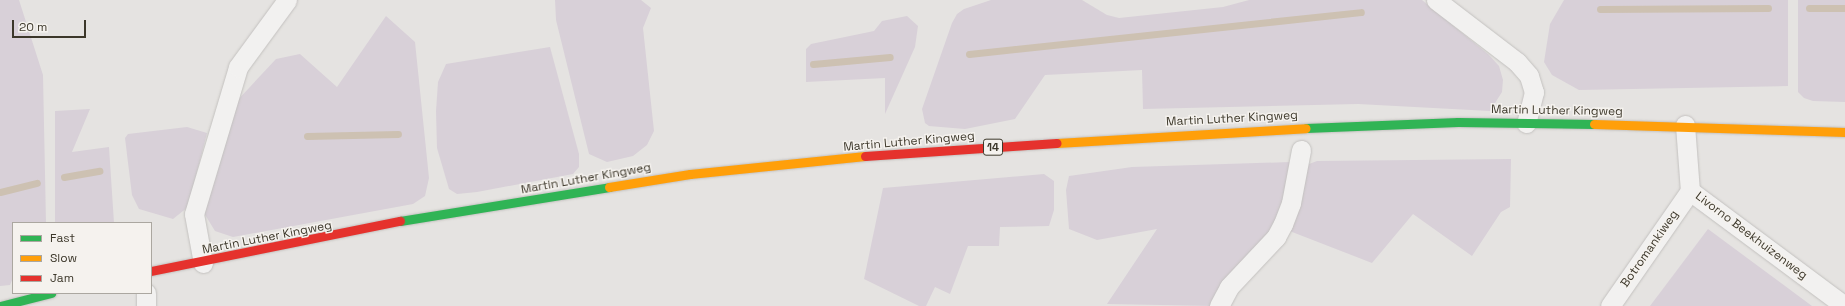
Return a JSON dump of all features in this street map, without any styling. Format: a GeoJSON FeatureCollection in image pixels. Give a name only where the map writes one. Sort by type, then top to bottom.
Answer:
{"type":"FeatureCollection","features":[{"type":"Feature","properties":{"kind":"main road","name":"Martin Luther Kingweg"},"geometry":{"type":"LineString","coordinates":[[152,271],[203,263],[394,222],[690,174],[870,156],[1226,131],[1458,122],[1684,125],[1845,132]]}},
{"type":"Feature","properties":{"kind":"main road"},"geometry":{"type":"LineString","coordinates":[[0,306],[47,294]]}},
{"type":"Feature","properties":{"kind":"street"},"geometry":{"type":"LineString","coordinates":[[203,263],[194,214],[238,67],[287,0]]}},
{"type":"Feature","properties":{"kind":"street"},"geometry":{"type":"LineString","coordinates":[[1436,0],[1517,62],[1529,76],[1534,92],[1526,123]]}},
{"type":"Feature","properties":{"kind":"street","name":"Livorno Beekhuizenweg"},"geometry":{"type":"LineString","coordinates":[[1684,125],[1690,191],[1845,306]]}},
{"type":"Feature","properties":{"kind":"street"},"geometry":{"type":"LineString","coordinates":[[1219,306],[1229,287],[1271,242],[1283,224],[1291,203],[1300,150]]}},
{"type":"Feature","properties":{"kind":"street","name":"Botromankiweg"},"geometry":{"type":"LineString","coordinates":[[1610,306],[1690,191]]}},
{"type":"Feature","properties":{"kind":"street"},"geometry":{"type":"LineString","coordinates":[[146,294],[146,306]]}},
{"type":"Feature","properties":{"kind":"shaded area"},"geometry":{"type":"Polygon","coordinates":[[[0,0],[19,0],[43,75],[46,222],[12,222],[12,280],[10,285],[0,286],[0,0]]]}},
{"type":"Feature","properties":{"kind":"shaded area"},"geometry":{"type":"Polygon","coordinates":[[[555,0],[641,0],[651,8],[643,28],[654,131],[647,145],[633,156],[607,162],[589,154],[556,20],[555,0]]]}},
{"type":"Feature","properties":{"kind":"shaded area"},"geometry":{"type":"Polygon","coordinates":[[[991,0],[1082,0],[1107,15],[1119,18],[1223,7],[1249,0],[1422,0],[1489,55],[1499,66],[1503,80],[1502,92],[1490,111],[1358,104],[1143,109],[1142,70],[1045,75],[1015,119],[965,129],[929,126],[925,123],[922,109],[952,23],[957,14],[964,9],[991,0]]]}},
{"type":"Feature","properties":{"kind":"shaded area"},"geometry":{"type":"Polygon","coordinates":[[[1564,0],[1788,0],[1788,86],[1579,90],[1552,75],[1544,62],[1550,24],[1564,0]]]}},
{"type":"Feature","properties":{"kind":"shaded area"},"geometry":{"type":"Polygon","coordinates":[[[1798,0],[1845,0],[1845,102],[1813,101],[1804,98],[1798,92],[1798,0]]]}},
{"type":"Feature","properties":{"kind":"shaded area"},"geometry":{"type":"Polygon","coordinates":[[[386,16],[415,42],[429,178],[425,196],[413,204],[233,237],[215,231],[204,213],[235,103],[276,59],[300,54],[337,87],[386,16]]]}},
{"type":"Feature","properties":{"kind":"shaded area"},"geometry":{"type":"Polygon","coordinates":[[[907,16],[918,26],[915,47],[885,114],[885,78],[806,82],[806,49],[811,44],[874,31],[882,21],[907,16]]]}},
{"type":"Feature","properties":{"kind":"shaded area"},"geometry":{"type":"Polygon","coordinates":[[[550,47],[579,154],[579,167],[573,174],[477,192],[457,194],[449,189],[437,148],[436,111],[438,82],[446,64],[550,47]]]}},
{"type":"Feature","properties":{"kind":"shaded area"},"geometry":{"type":"Polygon","coordinates":[[[90,109],[72,152],[109,147],[114,222],[55,222],[55,111],[90,109]]]}},
{"type":"Feature","properties":{"kind":"shaded area"},"geometry":{"type":"Polygon","coordinates":[[[187,127],[207,133],[188,207],[173,219],[139,209],[132,195],[125,138],[128,134],[187,127]]]}},
{"type":"Feature","properties":{"kind":"shaded area"},"geometry":{"type":"Polygon","coordinates":[[[1511,159],[1510,207],[1501,212],[1472,256],[1413,214],[1372,263],[1287,230],[1304,174],[1309,164],[1317,161],[1511,159]]]}},
{"type":"Feature","properties":{"kind":"shaded area"},"geometry":{"type":"Polygon","coordinates":[[[1290,162],[1283,215],[1215,306],[1107,304],[1157,229],[1097,240],[1069,229],[1066,190],[1069,176],[1132,167],[1290,162]]]}},
{"type":"Feature","properties":{"kind":"shaded area"},"geometry":{"type":"Polygon","coordinates":[[[1044,174],[1054,181],[1054,210],[1049,226],[1000,227],[999,246],[968,246],[950,294],[935,287],[926,306],[919,306],[864,279],[883,188],[1044,174]]]}},
{"type":"Feature","properties":{"kind":"shaded area"},"geometry":{"type":"Polygon","coordinates":[[[1708,229],[1812,306],[1650,306],[1708,229]]]}},
{"type":"Feature","properties":{"kind":"waterway"},"geometry":{"type":"LineString","coordinates":[[1600,9],[1768,8]]}},
{"type":"Feature","properties":{"kind":"waterway"},"geometry":{"type":"LineString","coordinates":[[1809,8],[1845,8]]}},
{"type":"Feature","properties":{"kind":"waterway"},"geometry":{"type":"LineString","coordinates":[[969,54],[1361,12]]}},
{"type":"Feature","properties":{"kind":"waterway"},"geometry":{"type":"LineString","coordinates":[[813,64],[890,57]]}},
{"type":"Feature","properties":{"kind":"waterway"},"geometry":{"type":"LineString","coordinates":[[307,136],[398,134]]}},
{"type":"Feature","properties":{"kind":"waterway"},"geometry":{"type":"LineString","coordinates":[[64,177],[99,171]]}},
{"type":"Feature","properties":{"kind":"waterway"},"geometry":{"type":"LineString","coordinates":[[0,192],[37,183]]}},
{"type":"Feature","properties":{"kind":"traffic: fast"},"geometry":{"type":"LineString","coordinates":[[1306,128],[1458,122],[1594,124]]}},
{"type":"Feature","properties":{"kind":"traffic: fast"},"geometry":{"type":"LineString","coordinates":[[400,221],[609,187]]}},
{"type":"Feature","properties":{"kind":"traffic: fast"},"geometry":{"type":"LineString","coordinates":[[0,306],[47,294]]}},
{"type":"Feature","properties":{"kind":"traffic: slow"},"geometry":{"type":"LineString","coordinates":[[1594,124],[1845,132]]}},
{"type":"Feature","properties":{"kind":"traffic: slow"},"geometry":{"type":"LineString","coordinates":[[1057,143],[1306,128]]}},
{"type":"Feature","properties":{"kind":"traffic: slow"},"geometry":{"type":"LineString","coordinates":[[609,187],[690,174],[865,156]]}},
{"type":"Feature","properties":{"kind":"traffic: jam"},"geometry":{"type":"LineString","coordinates":[[865,156],[1057,143]]}},
{"type":"Feature","properties":{"kind":"traffic: jam"},"geometry":{"type":"LineString","coordinates":[[152,271],[400,221]]}}]}
